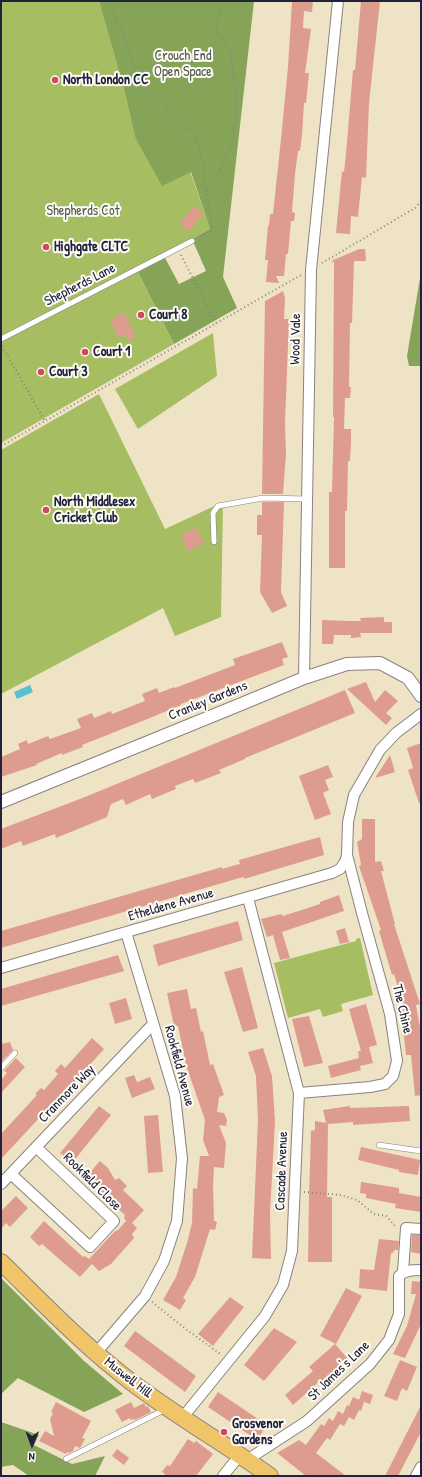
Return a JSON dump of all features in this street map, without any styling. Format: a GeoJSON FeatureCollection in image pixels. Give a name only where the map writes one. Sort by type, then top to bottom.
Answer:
{"type":"FeatureCollection","features":[{"type":"Feature","properties":{"kind":"main road","name":"Muswell Hill"},"geometry":{"type":"LineString","coordinates":[[1,1262],[59,1319],[133,1384],[244,1457],[270,1476]]}},
{"type":"Feature","properties":{"kind":"street","name":"Wood Vale"},"geometry":{"type":"LineString","coordinates":[[304,678],[311,270],[338,1]]}},
{"type":"Feature","properties":{"kind":"street","name":"Cranley Gardens"},"geometry":{"type":"LineString","coordinates":[[1,802],[304,678],[347,664],[380,663],[408,678],[421,696]]}},
{"type":"Feature","properties":{"kind":"street","name":"The Chine"},"geometry":{"type":"LineString","coordinates":[[299,1093],[370,1087],[385,1084],[394,1076],[396,1061],[390,1014],[346,859],[348,822],[354,795],[380,750],[396,733],[421,714]]}},
{"type":"Feature","properties":{"kind":"street","name":"Etheldene Avenue"},"geometry":{"type":"LineString","coordinates":[[1,968],[332,873],[340,869],[346,859]]}},
{"type":"Feature","properties":{"kind":"street","name":"Cascade Avenue"},"geometry":{"type":"LineString","coordinates":[[183,1418],[265,1316],[283,1285],[292,1251],[299,1093],[248,898]]}},
{"type":"Feature","properties":{"kind":"street","name":"Rookfield Avenue"},"geometry":{"type":"LineString","coordinates":[[96,1353],[145,1296],[164,1261],[177,1221],[182,1158],[175,1096],[126,932]]}},
{"type":"Feature","properties":{"kind":"street","name":"Cranmore Way"},"geometry":{"type":"LineString","coordinates":[[1,1184],[153,1024]]}},
{"type":"Feature","properties":{"kind":"street","name":"Rookfield Close"},"geometry":{"type":"LineString","coordinates":[[10,1174],[90,1247],[114,1222],[36,1147]]}},
{"type":"Feature","properties":{"kind":"street"},"geometry":{"type":"LineString","coordinates":[[406,1228],[421,1229]]}},
{"type":"Feature","properties":{"kind":"street","name":"St James's Lane"},"geometry":{"type":"LineString","coordinates":[[244,1457],[307,1421],[370,1364],[389,1340],[399,1314],[400,1276],[403,1272],[406,1228]]}},
{"type":"Feature","properties":{"kind":"street"},"geometry":{"type":"LineString","coordinates":[[403,1272],[410,1270],[421,1270]]}},
{"type":"Feature","properties":{"kind":"street"},"geometry":{"type":"LineString","coordinates":[[223,1476],[244,1457]]}},
{"type":"Feature","properties":{"kind":"street"},"geometry":{"type":"LineString","coordinates":[[416,1476],[421,1467]]}},
{"type":"Feature","properties":{"kind":"lane","name":"Shepherds Lane"},"geometry":{"type":"LineString","coordinates":[[1,339],[192,241]]}},
{"type":"Feature","properties":{"kind":"lane"},"geometry":{"type":"LineString","coordinates":[[214,542],[213,513],[218,506],[263,498],[307,499]]}},
{"type":"Feature","properties":{"kind":"lane"},"geometry":{"type":"LineString","coordinates":[[1,1068],[15,1053]]}},
{"type":"Feature","properties":{"kind":"lane"},"geometry":{"type":"LineString","coordinates":[[379,1144],[421,1150]]}},
{"type":"Feature","properties":{"kind":"lane"},"geometry":{"type":"LineString","coordinates":[[66,1459],[160,1412],[166,1406]]}},
{"type":"Feature","properties":{"kind":"path"},"geometry":{"type":"LineString","coordinates":[[110,1],[139,80],[197,138],[203,165],[212,230],[192,241]]}},
{"type":"Feature","properties":{"kind":"path"},"geometry":{"type":"LineString","coordinates":[[206,189],[217,174],[233,143],[237,99],[230,51],[217,34],[220,1]]}},
{"type":"Feature","properties":{"kind":"path"},"geometry":{"type":"LineString","coordinates":[[1,446],[311,270],[415,208],[421,201]]}},
{"type":"Feature","properties":{"kind":"path"},"geometry":{"type":"LineString","coordinates":[[178,248],[216,323]]}},
{"type":"Feature","properties":{"kind":"path"},"geometry":{"type":"LineString","coordinates":[[1,344],[45,421]]}},
{"type":"Feature","properties":{"kind":"path"},"geometry":{"type":"LineString","coordinates":[[295,1192],[341,1195],[357,1200],[374,1214],[386,1216],[395,1227],[406,1228]]}},
{"type":"Feature","properties":{"kind":"path"},"geometry":{"type":"LineString","coordinates":[[145,1296],[187,1330],[230,1360]]}},
{"type":"Feature","properties":{"kind":"green space","name":"Shepherds Cot"},"geometry":{"type":"Polygon","coordinates":[[[1,1],[99,1],[125,93],[135,137],[190,171],[210,229],[192,239],[193,243],[138,272],[174,344],[1,443],[1,1]]]}},
{"type":"Feature","properties":{"kind":"green space","name":"Crouch End Open Space"},"geometry":{"type":"Polygon","coordinates":[[[99,1],[254,1],[223,277],[237,308],[174,344],[138,272],[165,258],[179,284],[206,271],[192,239],[210,229],[191,172],[162,186],[135,137],[125,93],[99,1]]]}},
{"type":"Feature","properties":{"kind":"green space"},"geometry":{"type":"Polygon","coordinates":[[[421,272],[421,366],[409,366],[407,356],[421,272]]]}},
{"type":"Feature","properties":{"kind":"green space"},"geometry":{"type":"Polygon","coordinates":[[[213,333],[217,376],[138,429],[115,389],[213,333]]]}},
{"type":"Feature","properties":{"kind":"green space"},"geometry":{"type":"Polygon","coordinates":[[[99,394],[165,529],[223,502],[221,617],[175,636],[163,608],[1,694],[1,450],[99,394]]]}},
{"type":"Feature","properties":{"kind":"green space"},"geometry":{"type":"Polygon","coordinates":[[[360,938],[373,995],[341,1004],[343,1011],[323,1017],[320,1009],[288,1018],[274,963],[356,941],[356,939],[360,938]]]}},
{"type":"Feature","properties":{"kind":"green space"},"geometry":{"type":"Polygon","coordinates":[[[1,1278],[83,1360],[123,1394],[84,1412],[18,1378],[1,1394],[1,1278]]]}},
{"type":"Feature","properties":{"kind":"green space"},"geometry":{"type":"Polygon","coordinates":[[[1,1422],[39,1435],[34,1445],[72,1464],[105,1456],[95,1476],[29,1476],[13,1465],[1,1467],[1,1422]]]}},
{"type":"Feature","properties":{"kind":"water"},"geometry":{"type":"Polygon","coordinates":[[[30,685],[33,692],[17,699],[14,692],[30,685]]]}},
{"type":"Feature","properties":{"kind":"building"},"geometry":{"type":"Polygon","coordinates":[[[292,1],[313,1],[312,12],[304,11],[303,28],[311,29],[305,73],[309,73],[306,103],[304,103],[300,151],[298,151],[295,174],[292,212],[295,213],[294,221],[291,221],[284,276],[276,276],[279,283],[266,282],[268,260],[265,260],[270,214],[273,214],[281,139],[288,67],[292,1]]]}},
{"type":"Feature","properties":{"kind":"building"},"geometry":{"type":"Polygon","coordinates":[[[361,1],[380,1],[369,103],[366,178],[362,177],[358,217],[351,216],[350,234],[336,233],[342,171],[344,172],[346,154],[353,70],[355,70],[361,1]]]}},
{"type":"Feature","properties":{"kind":"building"},"geometry":{"type":"Polygon","coordinates":[[[194,206],[203,214],[189,231],[180,223],[194,206]]]}},
{"type":"Feature","properties":{"kind":"building"},"geometry":{"type":"Polygon","coordinates":[[[359,249],[365,249],[366,261],[354,261],[352,323],[350,323],[349,387],[351,387],[350,398],[345,398],[344,429],[351,429],[350,461],[348,461],[347,511],[345,511],[345,568],[329,568],[329,492],[332,492],[334,417],[334,262],[331,261],[359,249]]]}},
{"type":"Feature","properties":{"kind":"building"},"geometry":{"type":"Polygon","coordinates":[[[283,291],[285,298],[284,319],[289,319],[285,423],[286,454],[283,494],[262,494],[265,301],[283,291]]]}},
{"type":"Feature","properties":{"kind":"building"},"geometry":{"type":"Polygon","coordinates":[[[124,313],[136,337],[128,341],[125,334],[118,337],[110,320],[124,313]]]}},
{"type":"Feature","properties":{"kind":"building"},"geometry":{"type":"Polygon","coordinates":[[[262,502],[284,502],[281,592],[287,606],[272,613],[260,592],[262,535],[257,535],[257,515],[262,515],[262,502]]]}},
{"type":"Feature","properties":{"kind":"building"},"geometry":{"type":"Polygon","coordinates":[[[196,528],[204,543],[188,551],[181,535],[196,528]]]}},
{"type":"Feature","properties":{"kind":"building"},"geometry":{"type":"Polygon","coordinates":[[[384,617],[384,622],[392,622],[392,633],[360,633],[361,637],[351,638],[351,635],[334,635],[333,644],[322,644],[322,620],[361,621],[360,618],[384,617]]]}},
{"type":"Feature","properties":{"kind":"building"},"geometry":{"type":"Polygon","coordinates":[[[282,642],[288,657],[282,659],[284,665],[181,704],[82,745],[83,747],[62,755],[62,753],[36,764],[37,765],[1,777],[1,757],[20,749],[18,744],[27,740],[28,744],[48,736],[50,739],[81,728],[77,719],[92,713],[94,718],[111,711],[112,714],[145,701],[142,694],[157,688],[159,693],[174,687],[175,688],[235,665],[233,659],[282,642]]]}},
{"type":"Feature","properties":{"kind":"building"},"geometry":{"type":"Polygon","coordinates":[[[366,682],[375,702],[385,690],[398,701],[386,713],[392,718],[386,725],[347,689],[366,682]]]}},
{"type":"Feature","properties":{"kind":"building"},"geometry":{"type":"Polygon","coordinates":[[[345,690],[355,713],[245,758],[219,770],[221,773],[195,783],[193,779],[175,786],[176,789],[152,799],[150,794],[126,805],[123,799],[111,804],[107,817],[56,838],[55,834],[23,846],[21,841],[1,849],[1,829],[85,797],[345,690]]]}},
{"type":"Feature","properties":{"kind":"building"},"geometry":{"type":"Polygon","coordinates":[[[421,743],[421,803],[419,803],[408,770],[413,768],[407,748],[421,743]]]}},
{"type":"Feature","properties":{"kind":"building"},"geometry":{"type":"Polygon","coordinates":[[[390,755],[395,772],[375,778],[390,755]]]}},
{"type":"Feature","properties":{"kind":"building"},"geometry":{"type":"Polygon","coordinates":[[[328,765],[333,777],[325,780],[329,790],[323,793],[331,814],[315,820],[299,776],[328,765]]]}},
{"type":"Feature","properties":{"kind":"building"},"geometry":{"type":"Polygon","coordinates":[[[362,819],[375,819],[375,862],[381,861],[384,871],[381,871],[394,924],[420,1004],[416,1005],[421,1032],[421,1095],[415,1096],[411,1055],[406,1055],[401,1010],[404,1009],[379,931],[381,930],[359,866],[361,865],[357,842],[362,839],[362,819]]]}},
{"type":"Feature","properties":{"kind":"building"},"geometry":{"type":"Polygon","coordinates":[[[320,837],[324,855],[244,879],[244,877],[236,879],[1,948],[1,931],[222,867],[222,869],[240,864],[239,860],[320,837]]]}},
{"type":"Feature","properties":{"kind":"building"},"geometry":{"type":"Polygon","coordinates":[[[339,895],[344,911],[282,932],[290,958],[280,960],[273,935],[267,937],[261,919],[281,914],[283,916],[320,904],[320,902],[339,895]]]}},
{"type":"Feature","properties":{"kind":"building"},"geometry":{"type":"Polygon","coordinates":[[[238,921],[243,940],[158,966],[153,945],[238,921]]]}},
{"type":"Feature","properties":{"kind":"building"},"geometry":{"type":"Polygon","coordinates":[[[345,928],[349,942],[340,944],[336,931],[345,928]]]}},
{"type":"Feature","properties":{"kind":"building"},"geometry":{"type":"Polygon","coordinates":[[[118,955],[124,971],[1,1006],[1,989],[118,955]]]}},
{"type":"Feature","properties":{"kind":"building"},"geometry":{"type":"Polygon","coordinates":[[[242,967],[258,1028],[243,1032],[224,972],[242,967]]]}},
{"type":"Feature","properties":{"kind":"building"},"geometry":{"type":"Polygon","coordinates":[[[187,989],[191,1009],[196,1008],[201,1032],[203,1031],[210,1065],[213,1064],[224,1095],[219,1097],[217,1112],[224,1113],[227,1120],[226,1126],[219,1125],[226,1143],[224,1168],[214,1167],[214,1221],[217,1222],[215,1230],[210,1229],[195,1277],[183,1298],[186,1300],[180,1310],[163,1300],[176,1277],[187,1243],[192,1223],[193,1188],[197,1189],[200,1156],[209,1156],[203,1140],[205,1120],[186,1065],[178,1026],[174,1026],[167,993],[187,989]]]}},
{"type":"Feature","properties":{"kind":"building"},"geometry":{"type":"Polygon","coordinates":[[[126,998],[132,1019],[115,1024],[109,1003],[126,998]]]}},
{"type":"Feature","properties":{"kind":"building"},"geometry":{"type":"Polygon","coordinates":[[[366,1004],[377,1045],[369,1047],[373,1063],[360,1066],[361,1070],[331,1078],[328,1066],[359,1058],[358,1051],[361,1051],[349,1009],[366,1004]]]}},
{"type":"Feature","properties":{"kind":"building"},"geometry":{"type":"Polygon","coordinates":[[[309,1016],[323,1063],[304,1067],[292,1019],[309,1016]]]}},
{"type":"Feature","properties":{"kind":"building"},"geometry":{"type":"Polygon","coordinates":[[[92,1038],[104,1049],[71,1086],[70,1085],[1,1159],[1,1134],[37,1095],[35,1094],[41,1088],[44,1090],[58,1074],[55,1071],[61,1064],[65,1068],[92,1038]]]}},
{"type":"Feature","properties":{"kind":"building"},"geometry":{"type":"Polygon","coordinates":[[[10,1042],[13,1050],[1,1062],[1,1044],[10,1042]]]}},
{"type":"Feature","properties":{"kind":"building"},"geometry":{"type":"Polygon","coordinates":[[[263,1048],[272,1076],[275,1121],[270,1213],[271,1259],[252,1258],[258,1120],[256,1076],[248,1052],[263,1048]]]}},
{"type":"Feature","properties":{"kind":"building"},"geometry":{"type":"Polygon","coordinates":[[[16,1058],[25,1067],[1,1093],[1,1080],[7,1073],[4,1071],[16,1058]]]}},
{"type":"Feature","properties":{"kind":"building"},"geometry":{"type":"Polygon","coordinates":[[[134,1075],[137,1082],[150,1077],[155,1089],[132,1098],[125,1078],[134,1075]]]}},
{"type":"Feature","properties":{"kind":"building"},"geometry":{"type":"Polygon","coordinates":[[[99,1106],[111,1115],[72,1163],[60,1153],[99,1106]]]}},
{"type":"Feature","properties":{"kind":"building"},"geometry":{"type":"Polygon","coordinates":[[[350,1106],[350,1108],[409,1106],[410,1121],[353,1125],[353,1122],[328,1124],[327,1197],[332,1197],[332,1262],[308,1262],[311,1131],[315,1130],[315,1121],[326,1123],[323,1110],[350,1106]]]}},
{"type":"Feature","properties":{"kind":"building"},"geometry":{"type":"Polygon","coordinates":[[[158,1115],[163,1172],[148,1173],[144,1116],[158,1115]]]}},
{"type":"Feature","properties":{"kind":"building"},"geometry":{"type":"Polygon","coordinates":[[[361,1147],[420,1160],[418,1175],[399,1172],[399,1170],[358,1160],[361,1147]]]}},
{"type":"Feature","properties":{"kind":"building"},"geometry":{"type":"Polygon","coordinates":[[[100,1161],[108,1168],[115,1180],[119,1178],[127,1186],[123,1190],[144,1210],[132,1223],[137,1228],[132,1234],[134,1238],[111,1264],[99,1271],[92,1264],[80,1277],[42,1244],[39,1246],[30,1237],[44,1221],[83,1257],[85,1256],[89,1259],[114,1232],[118,1230],[126,1221],[124,1218],[125,1215],[85,1178],[100,1161]]]}},
{"type":"Feature","properties":{"kind":"building"},"geometry":{"type":"Polygon","coordinates":[[[361,1182],[399,1188],[399,1193],[421,1197],[421,1212],[395,1208],[396,1204],[366,1198],[366,1194],[360,1193],[361,1182]]]}},
{"type":"Feature","properties":{"kind":"building"},"geometry":{"type":"Polygon","coordinates":[[[16,1196],[28,1208],[10,1227],[6,1223],[1,1229],[1,1211],[16,1196]]]}},
{"type":"Feature","properties":{"kind":"building"},"geometry":{"type":"Polygon","coordinates":[[[412,1235],[421,1235],[421,1254],[411,1252],[412,1235]]]}},
{"type":"Feature","properties":{"kind":"building"},"geometry":{"type":"Polygon","coordinates":[[[379,1239],[399,1241],[398,1250],[394,1250],[393,1253],[391,1253],[387,1291],[359,1288],[360,1269],[374,1270],[379,1239]]]}},
{"type":"Feature","properties":{"kind":"building"},"geometry":{"type":"Polygon","coordinates":[[[412,1281],[421,1282],[421,1324],[405,1358],[393,1354],[407,1326],[416,1294],[411,1294],[412,1281]]]}},
{"type":"Feature","properties":{"kind":"building"},"geometry":{"type":"Polygon","coordinates":[[[346,1288],[362,1296],[336,1344],[320,1336],[346,1288]]]}},
{"type":"Feature","properties":{"kind":"building"},"geometry":{"type":"Polygon","coordinates":[[[230,1297],[244,1307],[213,1346],[198,1334],[230,1297]]]}},
{"type":"Feature","properties":{"kind":"building"},"geometry":{"type":"Polygon","coordinates":[[[274,1328],[297,1342],[264,1381],[244,1365],[274,1328]]]}},
{"type":"Feature","properties":{"kind":"building"},"geometry":{"type":"Polygon","coordinates":[[[135,1331],[196,1376],[185,1392],[124,1346],[135,1331]]]}},
{"type":"Feature","properties":{"kind":"building"},"geometry":{"type":"Polygon","coordinates":[[[335,1344],[349,1360],[324,1383],[321,1380],[293,1405],[285,1395],[313,1371],[309,1367],[335,1344]]]}},
{"type":"Feature","properties":{"kind":"building"},"geometry":{"type":"Polygon","coordinates":[[[400,1360],[417,1367],[407,1391],[402,1388],[397,1401],[384,1396],[400,1360]]]}},
{"type":"Feature","properties":{"kind":"building"},"geometry":{"type":"Polygon","coordinates":[[[362,1391],[373,1395],[370,1404],[359,1400],[362,1391]]]}},
{"type":"Feature","properties":{"kind":"building"},"geometry":{"type":"Polygon","coordinates":[[[218,1392],[267,1425],[257,1440],[208,1407],[218,1392]]]}},
{"type":"Feature","properties":{"kind":"building"},"geometry":{"type":"Polygon","coordinates":[[[353,1397],[364,1402],[361,1411],[359,1410],[354,1420],[349,1417],[344,1426],[340,1424],[330,1440],[327,1438],[316,1453],[346,1476],[306,1476],[277,1453],[299,1440],[306,1445],[321,1424],[324,1426],[329,1418],[333,1421],[338,1411],[343,1414],[353,1397]]]}},
{"type":"Feature","properties":{"kind":"building"},"geometry":{"type":"Polygon","coordinates":[[[56,1402],[91,1421],[82,1438],[85,1439],[80,1448],[75,1446],[73,1451],[69,1453],[67,1452],[66,1454],[39,1441],[45,1431],[54,1436],[50,1419],[53,1413],[51,1412],[56,1402]]]}},
{"type":"Feature","properties":{"kind":"building"},"geometry":{"type":"Polygon","coordinates":[[[131,1402],[134,1408],[144,1403],[146,1407],[148,1406],[151,1412],[135,1420],[131,1420],[130,1418],[122,1422],[115,1410],[131,1402]]]}},
{"type":"Feature","properties":{"kind":"building"},"geometry":{"type":"Polygon","coordinates":[[[421,1405],[421,1432],[398,1476],[385,1476],[421,1405]]]}},
{"type":"Feature","properties":{"kind":"building"},"geometry":{"type":"Polygon","coordinates":[[[188,1439],[194,1443],[196,1441],[213,1454],[196,1476],[163,1476],[165,1474],[162,1472],[167,1465],[170,1466],[188,1439]]]}},
{"type":"Feature","properties":{"kind":"building"},"geometry":{"type":"Polygon","coordinates":[[[117,1449],[129,1458],[124,1465],[112,1456],[117,1449]]]}},
{"type":"Feature","properties":{"kind":"place","name":"North London CC"},"geometry":{"type":"Point","coordinates":[55,80]}},
{"type":"Feature","properties":{"kind":"place","name":"Highgate CLTC"},"geometry":{"type":"Point","coordinates":[46,247]}},
{"type":"Feature","properties":{"kind":"place","name":"Court 8"},"geometry":{"type":"Point","coordinates":[141,315]}},
{"type":"Feature","properties":{"kind":"place","name":"Court 1"},"geometry":{"type":"Point","coordinates":[85,352]}},
{"type":"Feature","properties":{"kind":"place","name":"Court 3"},"geometry":{"type":"Point","coordinates":[41,372]}},
{"type":"Feature","properties":{"kind":"place","name":"North Middlesex Cricket Club"},"geometry":{"type":"Point","coordinates":[46,510]}},
{"type":"Feature","properties":{"kind":"place","name":"Grosvenor Gardens"},"geometry":{"type":"Point","coordinates":[224,1432]}}]}
